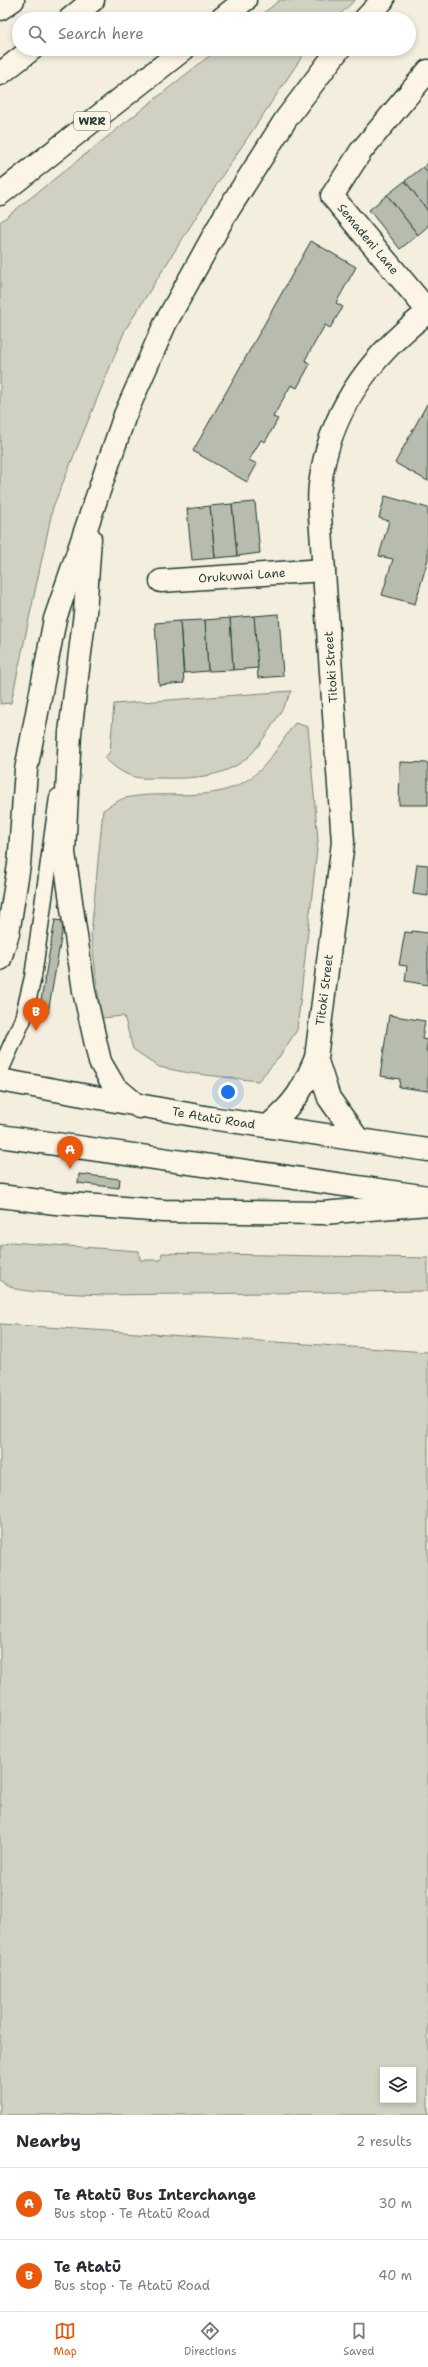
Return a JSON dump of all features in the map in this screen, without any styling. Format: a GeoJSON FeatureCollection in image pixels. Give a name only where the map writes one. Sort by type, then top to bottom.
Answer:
{"type":"FeatureCollection","features":[{"type":"Feature","properties":{"kind":"main road"},"geometry":{"type":"LineString","coordinates":[[0,9],[13,0]]}},
{"type":"Feature","properties":{"kind":"main road"},"geometry":{"type":"LineString","coordinates":[[78,12],[93,0]]}},
{"type":"Feature","properties":{"kind":"main road"},"geometry":{"type":"LineString","coordinates":[[230,12],[245,0]]}},
{"type":"Feature","properties":{"kind":"main road"},"geometry":{"type":"LineString","coordinates":[[372,12],[383,0]]}},
{"type":"Feature","properties":{"kind":"main road"},"geometry":{"type":"LineString","coordinates":[[0,74],[23,56]]}},
{"type":"Feature","properties":{"kind":"main road","name":"WRR"},"geometry":{"type":"LineString","coordinates":[[0,194],[175,56]]}},
{"type":"Feature","properties":{"kind":"main road"},"geometry":{"type":"LineString","coordinates":[[0,959],[8,933],[19,865],[26,770],[55,619],[125,415],[165,324],[225,215],[286,119],[334,56]]}},
{"type":"Feature","properties":{"kind":"main road","name":"Semadeni Lane"},"geometry":{"type":"LineString","coordinates":[[428,71],[361,151],[332,196],[428,311]]}},
{"type":"Feature","properties":{"kind":"main road","name":"Titoki Street"},"geometry":{"type":"LineString","coordinates":[[268,1126],[290,1107],[303,1089],[316,1058],[343,842],[319,486],[325,455],[338,418],[362,374],[384,350],[428,311]]}},
{"type":"Feature","properties":{"kind":"main road"},"geometry":{"type":"LineString","coordinates":[[93,505],[85,613],[70,733],[64,853],[86,997],[98,1056],[104,1071],[114,1086],[139,1107]]}},
{"type":"Feature","properties":{"kind":"main road","name":"Orukuwai Lane"},"geometry":{"type":"LineString","coordinates":[[161,581],[324,570]]}},
{"type":"Feature","properties":{"kind":"main road","name":"Titoki Street"},"geometry":{"type":"LineString","coordinates":[[316,1058],[329,1098],[358,1138]]}},
{"type":"Feature","properties":{"kind":"main road","name":"Te Atatū Road"},"geometry":{"type":"LineString","coordinates":[[0,1080],[139,1107],[358,1138],[428,1150]]}},
{"type":"Feature","properties":{"kind":"main road"},"geometry":{"type":"LineString","coordinates":[[0,1136],[428,1197]]}},
{"type":"Feature","properties":{"kind":"main road"},"geometry":{"type":"LineString","coordinates":[[0,1196],[56,1203],[164,1211],[322,1213],[428,1204]]}},
{"type":"Feature","properties":{"kind":"lane"},"geometry":{"type":"LineString","coordinates":[[0,1071],[23,1019],[33,977],[52,834],[70,733]]}},
{"type":"Feature","properties":{"kind":"shaded area"},"geometry":{"type":"Polygon","coordinates":[[[280,0],[355,0],[342,12],[265,12],[280,0]]]}},
{"type":"Feature","properties":{"kind":"shaded area"},"geometry":{"type":"Polygon","coordinates":[[[209,56],[302,56],[222,176],[125,330],[53,507],[11,703],[0,704],[0,222],[209,56]]]}},
{"type":"Feature","properties":{"kind":"shaded area"},"geometry":{"type":"Polygon","coordinates":[[[292,691],[274,723],[253,752],[244,761],[222,772],[184,778],[141,778],[130,776],[122,772],[104,758],[110,752],[114,704],[292,691]]]}},
{"type":"Feature","properties":{"kind":"shaded area"},"geometry":{"type":"Polygon","coordinates":[[[295,723],[308,727],[318,840],[297,1030],[277,1060],[258,1081],[189,1073],[159,1067],[133,1049],[124,1016],[101,1018],[91,934],[103,810],[125,798],[143,795],[212,793],[229,789],[245,782],[265,765],[295,723]]]}},
{"type":"Feature","properties":{"kind":"shaded area"},"geometry":{"type":"Polygon","coordinates":[[[10,1242],[139,1251],[140,1260],[161,1260],[162,1253],[428,1258],[428,1291],[104,1295],[36,1292],[15,1289],[0,1280],[0,1246],[10,1242]]]}},
{"type":"Feature","properties":{"kind":"shaded area"},"geometry":{"type":"Polygon","coordinates":[[[0,1324],[428,1352],[428,2115],[0,2115],[0,1324]]]}},
{"type":"Feature","properties":{"kind":"building"},"geometry":{"type":"Polygon","coordinates":[[[428,163],[428,173],[423,167],[428,163]]]}},
{"type":"Feature","properties":{"kind":"building"},"geometry":{"type":"Polygon","coordinates":[[[423,167],[428,173],[428,211],[405,181],[423,167]]]}},
{"type":"Feature","properties":{"kind":"building"},"geometry":{"type":"Polygon","coordinates":[[[405,181],[428,211],[428,226],[418,235],[387,195],[405,181]]]}},
{"type":"Feature","properties":{"kind":"building"},"geometry":{"type":"Polygon","coordinates":[[[387,195],[418,235],[400,249],[369,210],[387,195]]]}},
{"type":"Feature","properties":{"kind":"building"},"geometry":{"type":"Polygon","coordinates":[[[311,241],[356,267],[336,303],[343,307],[330,328],[325,325],[305,360],[310,364],[297,388],[291,385],[273,417],[278,419],[265,442],[261,440],[249,460],[257,464],[247,482],[193,451],[311,241]]]}},
{"type":"Feature","properties":{"kind":"building"},"geometry":{"type":"Polygon","coordinates":[[[428,404],[428,481],[395,463],[428,404]]]}},
{"type":"Feature","properties":{"kind":"building"},"geometry":{"type":"Polygon","coordinates":[[[385,496],[428,508],[428,559],[415,604],[382,595],[393,559],[379,556],[389,521],[379,518],[385,496]]]}},
{"type":"Feature","properties":{"kind":"building"},"geometry":{"type":"Polygon","coordinates":[[[255,502],[260,553],[237,556],[232,504],[255,502]]]}},
{"type":"Feature","properties":{"kind":"building"},"geometry":{"type":"Polygon","coordinates":[[[232,504],[237,556],[215,558],[210,506],[232,504]]]}},
{"type":"Feature","properties":{"kind":"building"},"geometry":{"type":"Polygon","coordinates":[[[210,506],[215,558],[192,560],[187,509],[210,506]]]}},
{"type":"Feature","properties":{"kind":"building"},"geometry":{"type":"Polygon","coordinates":[[[279,614],[283,676],[258,678],[254,616],[279,614]]]}},
{"type":"Feature","properties":{"kind":"building"},"geometry":{"type":"Polygon","coordinates":[[[254,616],[258,668],[233,670],[230,618],[254,616]]]}},
{"type":"Feature","properties":{"kind":"building"},"geometry":{"type":"Polygon","coordinates":[[[230,618],[233,670],[208,671],[205,620],[230,618]]]}},
{"type":"Feature","properties":{"kind":"building"},"geometry":{"type":"Polygon","coordinates":[[[205,620],[208,671],[184,673],[180,621],[205,620]]]}},
{"type":"Feature","properties":{"kind":"building"},"geometry":{"type":"Polygon","coordinates":[[[180,621],[184,683],[159,685],[155,623],[180,621]]]}},
{"type":"Feature","properties":{"kind":"building"},"geometry":{"type":"Polygon","coordinates":[[[400,762],[428,763],[428,805],[399,805],[400,762]]]}},
{"type":"Feature","properties":{"kind":"building"},"geometry":{"type":"Polygon","coordinates":[[[417,864],[428,865],[428,896],[413,894],[417,864]]]}},
{"type":"Feature","properties":{"kind":"building"},"geometry":{"type":"Polygon","coordinates":[[[55,920],[64,921],[48,1013],[39,1012],[55,920]]]}},
{"type":"Feature","properties":{"kind":"building"},"geometry":{"type":"Polygon","coordinates":[[[412,931],[428,933],[428,985],[405,981],[407,966],[399,965],[405,932],[412,933],[412,931]]]}},
{"type":"Feature","properties":{"kind":"building"},"geometry":{"type":"Polygon","coordinates":[[[389,1015],[425,1021],[422,1039],[428,1040],[426,1051],[428,1052],[428,1091],[399,1087],[400,1079],[380,1076],[389,1015]]]}},
{"type":"Feature","properties":{"kind":"building"},"geometry":{"type":"Polygon","coordinates":[[[79,1174],[120,1179],[119,1188],[78,1183],[79,1174]]]}},
{"type":"Feature","properties":{"kind":"place","name":"Te Atatū"},"geometry":{"type":"Point","coordinates":[36,1031]}},
{"type":"Feature","properties":{"kind":"place","name":"Te Atatū Bus Interchange"},"geometry":{"type":"Point","coordinates":[70,1169]}}]}
